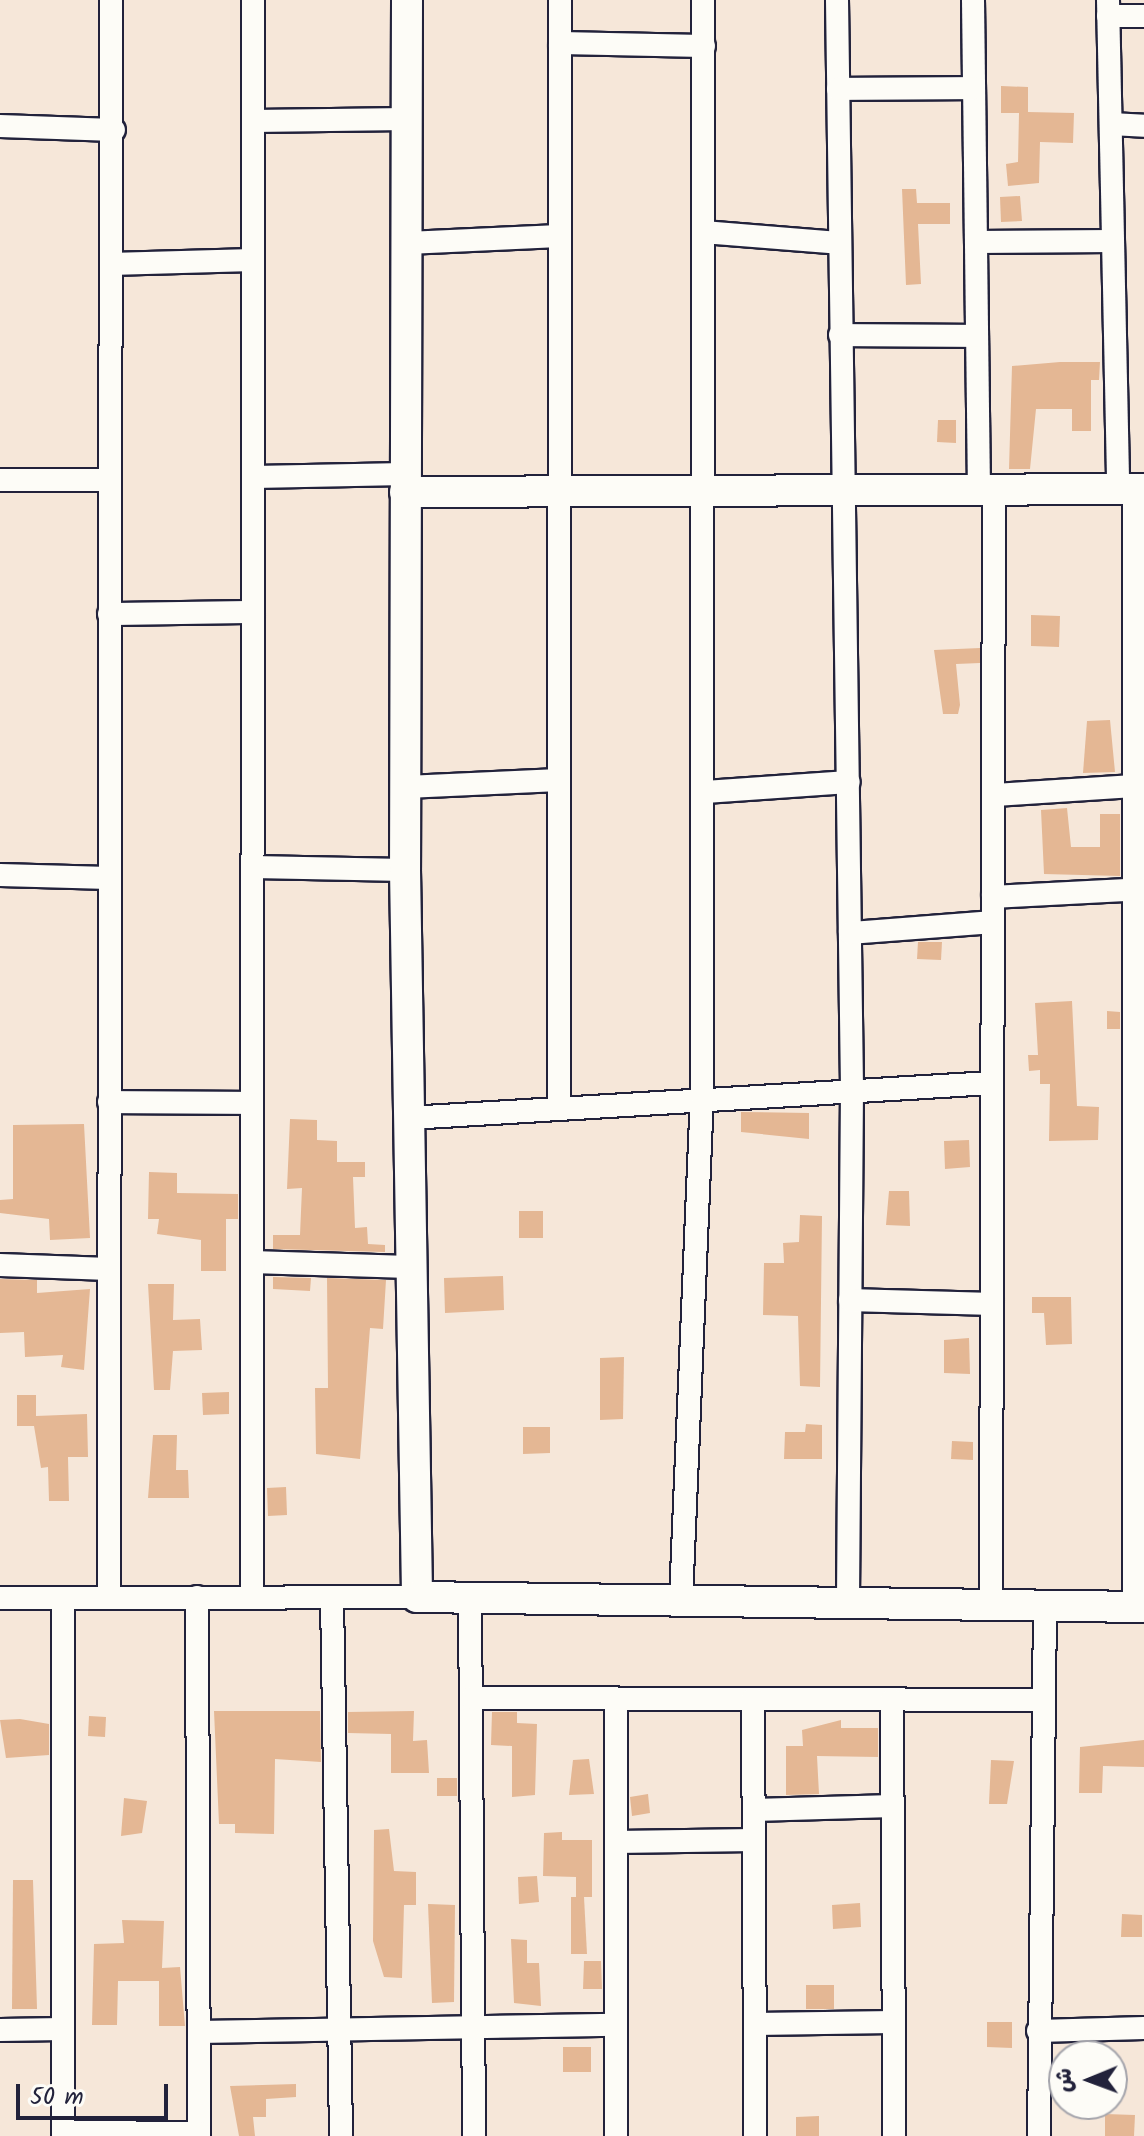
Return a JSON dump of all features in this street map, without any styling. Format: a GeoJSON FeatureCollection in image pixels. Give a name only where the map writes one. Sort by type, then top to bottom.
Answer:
{"type":"FeatureCollection","features":[{"type":"Feature","properties":{"kind":"street"},"geometry":{"type":"LineString","coordinates":[[109,1597],[109,480],[114,130],[111,0]]}},
{"type":"Feature","properties":{"kind":"street"},"geometry":{"type":"LineString","coordinates":[[252,1597],[253,0]]}},
{"type":"Feature","properties":{"kind":"street"},"geometry":{"type":"LineString","coordinates":[[407,0],[405,870],[409,1267],[417,1597]]}},
{"type":"Feature","properties":{"kind":"street"},"geometry":{"type":"LineString","coordinates":[[559,1109],[560,0]]}},
{"type":"Feature","properties":{"kind":"street"},"geometry":{"type":"LineString","coordinates":[[681,1600],[702,1095],[705,792],[703,0]]}},
{"type":"Feature","properties":{"kind":"street"},"geometry":{"type":"LineString","coordinates":[[837,0],[852,1090],[848,1603]]}},
{"type":"Feature","properties":{"kind":"street"},"geometry":{"type":"LineString","coordinates":[[973,0],[977,336],[987,489],[995,795],[991,1606]]}},
{"type":"Feature","properties":{"kind":"street"},"geometry":{"type":"LineString","coordinates":[[0,1598],[417,1597],[1139,1607],[1140,890],[1134,786],[1132,489],[1113,241],[1108,8],[1144,16]]}},
{"type":"Feature","properties":{"kind":"street"},"geometry":{"type":"LineString","coordinates":[[560,43],[704,46]]}},
{"type":"Feature","properties":{"kind":"street"},"geometry":{"type":"LineString","coordinates":[[838,89],[974,88]]}},
{"type":"Feature","properties":{"kind":"street"},"geometry":{"type":"LineString","coordinates":[[253,121],[407,119]]}},
{"type":"Feature","properties":{"kind":"street"},"geometry":{"type":"LineString","coordinates":[[1111,124],[1144,126]]}},
{"type":"Feature","properties":{"kind":"street"},"geometry":{"type":"LineString","coordinates":[[0,126],[114,130]]}},
{"type":"Feature","properties":{"kind":"street"},"geometry":{"type":"LineString","coordinates":[[703,232],[839,243]]}},
{"type":"Feature","properties":{"kind":"street"},"geometry":{"type":"LineString","coordinates":[[407,243],[559,236]]}},
{"type":"Feature","properties":{"kind":"street"},"geometry":{"type":"LineString","coordinates":[[976,242],[1113,241]]}},
{"type":"Feature","properties":{"kind":"street"},"geometry":{"type":"LineString","coordinates":[[112,264],[251,260]]}},
{"type":"Feature","properties":{"kind":"street"},"geometry":{"type":"LineString","coordinates":[[840,335],[977,336]]}},
{"type":"Feature","properties":{"kind":"street"},"geometry":{"type":"LineString","coordinates":[[254,477],[558,489],[1132,489]]}},
{"type":"Feature","properties":{"kind":"street"},"geometry":{"type":"LineString","coordinates":[[0,480],[109,480]]}},
{"type":"Feature","properties":{"kind":"street"},"geometry":{"type":"LineString","coordinates":[[109,614],[253,612]]}},
{"type":"Feature","properties":{"kind":"street"},"geometry":{"type":"LineString","coordinates":[[406,787],[559,780]]}},
{"type":"Feature","properties":{"kind":"street"},"geometry":{"type":"LineString","coordinates":[[705,792],[849,782]]}},
{"type":"Feature","properties":{"kind":"street"},"geometry":{"type":"LineString","coordinates":[[995,795],[1134,786]]}},
{"type":"Feature","properties":{"kind":"street"},"geometry":{"type":"LineString","coordinates":[[253,867],[405,870]]}},
{"type":"Feature","properties":{"kind":"street"},"geometry":{"type":"LineString","coordinates":[[0,875],[109,878]]}},
{"type":"Feature","properties":{"kind":"street"},"geometry":{"type":"LineString","coordinates":[[993,897],[1140,890]]}},
{"type":"Feature","properties":{"kind":"street"},"geometry":{"type":"LineString","coordinates":[[850,933],[993,922]]}},
{"type":"Feature","properties":{"kind":"street"},"geometry":{"type":"LineString","coordinates":[[409,1118],[559,1109],[702,1095],[992,1083]]}},
{"type":"Feature","properties":{"kind":"street"},"geometry":{"type":"LineString","coordinates":[[109,1102],[251,1103]]}},
{"type":"Feature","properties":{"kind":"street"},"geometry":{"type":"LineString","coordinates":[[252,1262],[409,1267]]}},
{"type":"Feature","properties":{"kind":"street"},"geometry":{"type":"LineString","coordinates":[[0,1265],[109,1269]]}},
{"type":"Feature","properties":{"kind":"street"},"geometry":{"type":"LineString","coordinates":[[850,1300],[992,1304]]}},
{"type":"Feature","properties":{"kind":"street"},"geometry":{"type":"LineString","coordinates":[[63,1598],[63,2134],[199,2134],[197,1597]]}},
{"type":"Feature","properties":{"kind":"street"},"geometry":{"type":"LineString","coordinates":[[332,1597],[341,2136]]}},
{"type":"Feature","properties":{"kind":"street"},"geometry":{"type":"LineString","coordinates":[[470,1598],[474,2136]]}},
{"type":"Feature","properties":{"kind":"street"},"geometry":{"type":"LineString","coordinates":[[1039,2136],[1045,1607]]}},
{"type":"Feature","properties":{"kind":"street"},"geometry":{"type":"LineString","coordinates":[[472,1698],[1042,1700]]}},
{"type":"Feature","properties":{"kind":"street"},"geometry":{"type":"LineString","coordinates":[[616,1699],[616,2136]]}},
{"type":"Feature","properties":{"kind":"street"},"geometry":{"type":"LineString","coordinates":[[753,1699],[755,2136]]}},
{"type":"Feature","properties":{"kind":"street"},"geometry":{"type":"LineString","coordinates":[[892,1700],[894,2136]]}},
{"type":"Feature","properties":{"kind":"street"},"geometry":{"type":"LineString","coordinates":[[754,1810],[893,1806]]}},
{"type":"Feature","properties":{"kind":"street"},"geometry":{"type":"LineString","coordinates":[[616,1842],[754,1840]]}},
{"type":"Feature","properties":{"kind":"street"},"geometry":{"type":"LineString","coordinates":[[755,2024],[893,2022]]}},
{"type":"Feature","properties":{"kind":"street"},"geometry":{"type":"LineString","coordinates":[[199,2032],[616,2025]]}},
{"type":"Feature","properties":{"kind":"street"},"geometry":{"type":"LineString","coordinates":[[1038,2031],[1144,2028]]}},
{"type":"Feature","properties":{"kind":"street"},"geometry":{"type":"LineString","coordinates":[[0,2030],[63,2029]]}},
{"type":"Feature","properties":{"kind":"building"},"geometry":{"type":"Polygon","coordinates":[[[1001,86],[1028,87],[1028,112],[1074,113],[1073,143],[1040,142],[1039,183],[1008,186],[1006,164],[1018,162],[1019,113],[1001,113],[1001,86]]]}},
{"type":"Feature","properties":{"kind":"building"},"geometry":{"type":"Polygon","coordinates":[[[902,189],[916,189],[917,203],[950,203],[950,224],[918,224],[921,284],[906,285],[902,189]]]}},
{"type":"Feature","properties":{"kind":"building"},"geometry":{"type":"Polygon","coordinates":[[[1020,196],[1022,221],[1001,222],[1000,197],[1020,196]]]}},
{"type":"Feature","properties":{"kind":"building"},"geometry":{"type":"Polygon","coordinates":[[[1100,362],[1099,380],[1091,380],[1091,431],[1072,431],[1072,409],[1036,409],[1030,469],[1009,469],[1012,366],[1100,362]]]}},
{"type":"Feature","properties":{"kind":"building"},"geometry":{"type":"Polygon","coordinates":[[[938,420],[956,420],[956,443],[937,442],[938,420]]]}},
{"type":"Feature","properties":{"kind":"building"},"geometry":{"type":"Polygon","coordinates":[[[1031,615],[1060,616],[1059,647],[1031,646],[1031,615]]]}},
{"type":"Feature","properties":{"kind":"building"},"geometry":{"type":"Polygon","coordinates":[[[980,648],[980,663],[956,664],[958,714],[943,714],[934,650],[980,648]]]}},
{"type":"Feature","properties":{"kind":"building"},"geometry":{"type":"Polygon","coordinates":[[[1110,720],[1115,772],[1083,773],[1087,721],[1110,720]]]}},
{"type":"Feature","properties":{"kind":"building"},"geometry":{"type":"Polygon","coordinates":[[[1067,808],[1071,847],[1100,847],[1100,814],[1120,814],[1120,876],[1044,874],[1041,810],[1067,808]]]}},
{"type":"Feature","properties":{"kind":"building"},"geometry":{"type":"Polygon","coordinates":[[[918,942],[942,942],[941,960],[917,959],[918,942]]]}},
{"type":"Feature","properties":{"kind":"building"},"geometry":{"type":"Polygon","coordinates":[[[1072,1001],[1077,1106],[1099,1107],[1098,1140],[1049,1141],[1050,1084],[1040,1084],[1040,1070],[1029,1071],[1028,1055],[1038,1055],[1035,1003],[1072,1001]]]}},
{"type":"Feature","properties":{"kind":"building"},"geometry":{"type":"Polygon","coordinates":[[[1107,1011],[1120,1012],[1120,1029],[1107,1029],[1107,1011]]]}},
{"type":"Feature","properties":{"kind":"building"},"geometry":{"type":"Polygon","coordinates":[[[741,1112],[809,1113],[809,1139],[741,1132],[741,1112]]]}},
{"type":"Feature","properties":{"kind":"building"},"geometry":{"type":"Polygon","coordinates":[[[290,1119],[317,1120],[317,1140],[337,1141],[337,1162],[365,1162],[365,1177],[353,1177],[355,1228],[367,1227],[368,1244],[385,1245],[385,1252],[273,1249],[273,1235],[300,1235],[302,1188],[287,1189],[290,1119]]]}},
{"type":"Feature","properties":{"kind":"building"},"geometry":{"type":"Polygon","coordinates":[[[84,1124],[90,1238],[50,1240],[49,1219],[0,1213],[0,1200],[13,1199],[13,1125],[84,1124]]]}},
{"type":"Feature","properties":{"kind":"building"},"geometry":{"type":"Polygon","coordinates":[[[969,1140],[970,1167],[945,1169],[944,1141],[969,1140]]]}},
{"type":"Feature","properties":{"kind":"building"},"geometry":{"type":"Polygon","coordinates":[[[149,1172],[177,1173],[177,1193],[238,1194],[238,1219],[226,1219],[226,1271],[201,1271],[201,1240],[157,1234],[159,1219],[148,1219],[149,1172]]]}},
{"type":"Feature","properties":{"kind":"building"},"geometry":{"type":"Polygon","coordinates":[[[889,1191],[909,1191],[910,1226],[886,1225],[889,1191]]]}},
{"type":"Feature","properties":{"kind":"building"},"geometry":{"type":"Polygon","coordinates":[[[519,1211],[543,1211],[543,1238],[519,1238],[519,1211]]]}},
{"type":"Feature","properties":{"kind":"building"},"geometry":{"type":"Polygon","coordinates":[[[800,1215],[822,1216],[820,1387],[800,1386],[798,1316],[763,1315],[764,1263],[784,1263],[783,1243],[799,1242],[800,1215]]]}},
{"type":"Feature","properties":{"kind":"building"},"geometry":{"type":"Polygon","coordinates":[[[503,1276],[504,1310],[445,1313],[444,1278],[503,1276]]]}},
{"type":"Feature","properties":{"kind":"building"},"geometry":{"type":"Polygon","coordinates":[[[273,1277],[311,1278],[310,1291],[273,1289],[273,1277]]]}},
{"type":"Feature","properties":{"kind":"building"},"geometry":{"type":"Polygon","coordinates":[[[327,1278],[386,1280],[383,1329],[370,1328],[360,1459],[316,1454],[315,1388],[328,1388],[327,1278]]]}},
{"type":"Feature","properties":{"kind":"building"},"geometry":{"type":"Polygon","coordinates":[[[0,1279],[37,1280],[37,1293],[90,1289],[84,1370],[61,1367],[63,1355],[25,1357],[24,1332],[0,1333],[0,1279]]]}},
{"type":"Feature","properties":{"kind":"building"},"geometry":{"type":"Polygon","coordinates":[[[148,1284],[174,1284],[173,1320],[200,1319],[202,1350],[173,1351],[170,1390],[154,1390],[148,1284]]]}},
{"type":"Feature","properties":{"kind":"building"},"geometry":{"type":"Polygon","coordinates":[[[1032,1297],[1071,1297],[1072,1344],[1046,1345],[1044,1313],[1032,1313],[1032,1297]]]}},
{"type":"Feature","properties":{"kind":"building"},"geometry":{"type":"Polygon","coordinates":[[[969,1338],[970,1374],[944,1373],[944,1340],[969,1338]]]}},
{"type":"Feature","properties":{"kind":"building"},"geometry":{"type":"Polygon","coordinates":[[[624,1357],[623,1419],[600,1420],[600,1358],[624,1357]]]}},
{"type":"Feature","properties":{"kind":"building"},"geometry":{"type":"Polygon","coordinates":[[[229,1392],[229,1414],[203,1415],[202,1393],[229,1392]]]}},
{"type":"Feature","properties":{"kind":"building"},"geometry":{"type":"Polygon","coordinates":[[[17,1395],[36,1395],[36,1416],[87,1414],[88,1457],[68,1457],[69,1501],[49,1501],[48,1467],[41,1468],[34,1426],[17,1426],[17,1395]]]}},
{"type":"Feature","properties":{"kind":"building"},"geometry":{"type":"Polygon","coordinates":[[[806,1424],[822,1425],[822,1459],[784,1459],[785,1432],[805,1432],[806,1424]]]}},
{"type":"Feature","properties":{"kind":"building"},"geometry":{"type":"Polygon","coordinates":[[[523,1427],[550,1427],[550,1453],[523,1454],[523,1427]]]}},
{"type":"Feature","properties":{"kind":"building"},"geometry":{"type":"Polygon","coordinates":[[[153,1435],[177,1435],[176,1470],[188,1470],[189,1498],[148,1498],[153,1435]]]}},
{"type":"Feature","properties":{"kind":"building"},"geometry":{"type":"Polygon","coordinates":[[[952,1441],[973,1442],[973,1460],[951,1459],[952,1441]]]}},
{"type":"Feature","properties":{"kind":"building"},"geometry":{"type":"Polygon","coordinates":[[[286,1487],[287,1515],[268,1516],[267,1488],[286,1487]]]}},
{"type":"Feature","properties":{"kind":"building"},"geometry":{"type":"Polygon","coordinates":[[[214,1711],[320,1711],[321,1762],[275,1759],[274,1834],[235,1833],[235,1824],[219,1824],[214,1711]]]}},
{"type":"Feature","properties":{"kind":"building"},"geometry":{"type":"Polygon","coordinates":[[[414,1711],[413,1741],[427,1740],[429,1773],[391,1773],[391,1734],[348,1733],[348,1712],[414,1711]]]}},
{"type":"Feature","properties":{"kind":"building"},"geometry":{"type":"Polygon","coordinates":[[[492,1712],[517,1712],[517,1723],[537,1724],[535,1795],[512,1797],[512,1746],[491,1745],[492,1712]]]}},
{"type":"Feature","properties":{"kind":"building"},"geometry":{"type":"Polygon","coordinates":[[[89,1716],[106,1717],[105,1737],[88,1736],[89,1716]]]}},
{"type":"Feature","properties":{"kind":"building"},"geometry":{"type":"Polygon","coordinates":[[[20,1719],[49,1724],[49,1755],[6,1758],[0,1720],[20,1719]]]}},
{"type":"Feature","properties":{"kind":"building"},"geometry":{"type":"Polygon","coordinates":[[[841,1720],[841,1728],[878,1728],[878,1757],[817,1756],[819,1794],[786,1795],[786,1746],[803,1746],[802,1730],[841,1720]]]}},
{"type":"Feature","properties":{"kind":"building"},"geometry":{"type":"Polygon","coordinates":[[[1144,1740],[1144,1767],[1103,1766],[1102,1793],[1079,1793],[1080,1747],[1144,1740]]]}},
{"type":"Feature","properties":{"kind":"building"},"geometry":{"type":"Polygon","coordinates":[[[589,1759],[594,1794],[569,1795],[573,1760],[589,1759]]]}},
{"type":"Feature","properties":{"kind":"building"},"geometry":{"type":"Polygon","coordinates":[[[991,1760],[1014,1761],[1007,1804],[989,1804],[991,1760]]]}},
{"type":"Feature","properties":{"kind":"building"},"geometry":{"type":"Polygon","coordinates":[[[437,1778],[457,1778],[457,1796],[437,1796],[437,1778]]]}},
{"type":"Feature","properties":{"kind":"building"},"geometry":{"type":"Polygon","coordinates":[[[648,1794],[650,1813],[632,1816],[630,1797],[648,1794]]]}},
{"type":"Feature","properties":{"kind":"building"},"geometry":{"type":"Polygon","coordinates":[[[124,1798],[147,1801],[142,1833],[121,1836],[124,1798]]]}},
{"type":"Feature","properties":{"kind":"building"},"geometry":{"type":"Polygon","coordinates":[[[389,1829],[394,1871],[416,1872],[416,1905],[404,1905],[402,1978],[384,1977],[373,1941],[374,1830],[389,1829]]]}},
{"type":"Feature","properties":{"kind":"building"},"geometry":{"type":"Polygon","coordinates":[[[562,1832],[562,1840],[592,1840],[592,1897],[576,1897],[576,1877],[543,1876],[544,1833],[562,1832]]]}},
{"type":"Feature","properties":{"kind":"building"},"geometry":{"type":"Polygon","coordinates":[[[537,1876],[539,1902],[519,1904],[518,1877],[537,1876]]]}},
{"type":"Feature","properties":{"kind":"building"},"geometry":{"type":"Polygon","coordinates":[[[13,1880],[33,1880],[37,2009],[12,2009],[13,1880]]]}},
{"type":"Feature","properties":{"kind":"building"},"geometry":{"type":"Polygon","coordinates":[[[571,1897],[584,1897],[587,1954],[571,1954],[571,1897]]]}},
{"type":"Feature","properties":{"kind":"building"},"geometry":{"type":"Polygon","coordinates":[[[860,1903],[861,1927],[833,1929],[832,1905],[860,1903]]]}},
{"type":"Feature","properties":{"kind":"building"},"geometry":{"type":"Polygon","coordinates":[[[428,1904],[455,1905],[454,2002],[432,2003],[428,1904]]]}},
{"type":"Feature","properties":{"kind":"building"},"geometry":{"type":"Polygon","coordinates":[[[1122,1914],[1142,1915],[1142,1937],[1121,1937],[1122,1914]]]}},
{"type":"Feature","properties":{"kind":"building"},"geometry":{"type":"Polygon","coordinates":[[[122,1920],[164,1921],[162,1968],[180,1967],[185,2026],[159,2026],[159,1981],[118,1981],[117,2025],[92,2025],[94,1944],[124,1943],[122,1920]]]}},
{"type":"Feature","properties":{"kind":"building"},"geometry":{"type":"Polygon","coordinates":[[[511,1939],[527,1940],[527,1963],[539,1963],[541,2006],[514,2003],[511,1939]]]}},
{"type":"Feature","properties":{"kind":"building"},"geometry":{"type":"Polygon","coordinates":[[[584,1961],[601,1961],[602,1989],[583,1989],[584,1961]]]}},
{"type":"Feature","properties":{"kind":"building"},"geometry":{"type":"Polygon","coordinates":[[[806,1985],[834,1985],[834,2009],[806,2009],[806,1985]]]}},
{"type":"Feature","properties":{"kind":"building"},"geometry":{"type":"Polygon","coordinates":[[[987,2022],[1012,2022],[1012,2048],[987,2047],[987,2022]]]}},
{"type":"Feature","properties":{"kind":"building"},"geometry":{"type":"Polygon","coordinates":[[[563,2047],[591,2047],[591,2072],[563,2072],[563,2047]]]}},
{"type":"Feature","properties":{"kind":"building"},"geometry":{"type":"Polygon","coordinates":[[[296,2084],[296,2097],[266,2099],[266,2117],[253,2117],[255,2136],[239,2136],[230,2086],[296,2084]]]}},
{"type":"Feature","properties":{"kind":"building"},"geometry":{"type":"Polygon","coordinates":[[[1128,2115],[1135,2115],[1134,2136],[1105,2136],[1105,2120],[1128,2120],[1128,2115]]]}},
{"type":"Feature","properties":{"kind":"building"},"geometry":{"type":"Polygon","coordinates":[[[819,2116],[819,2136],[796,2136],[796,2117],[819,2116]]]}}]}
